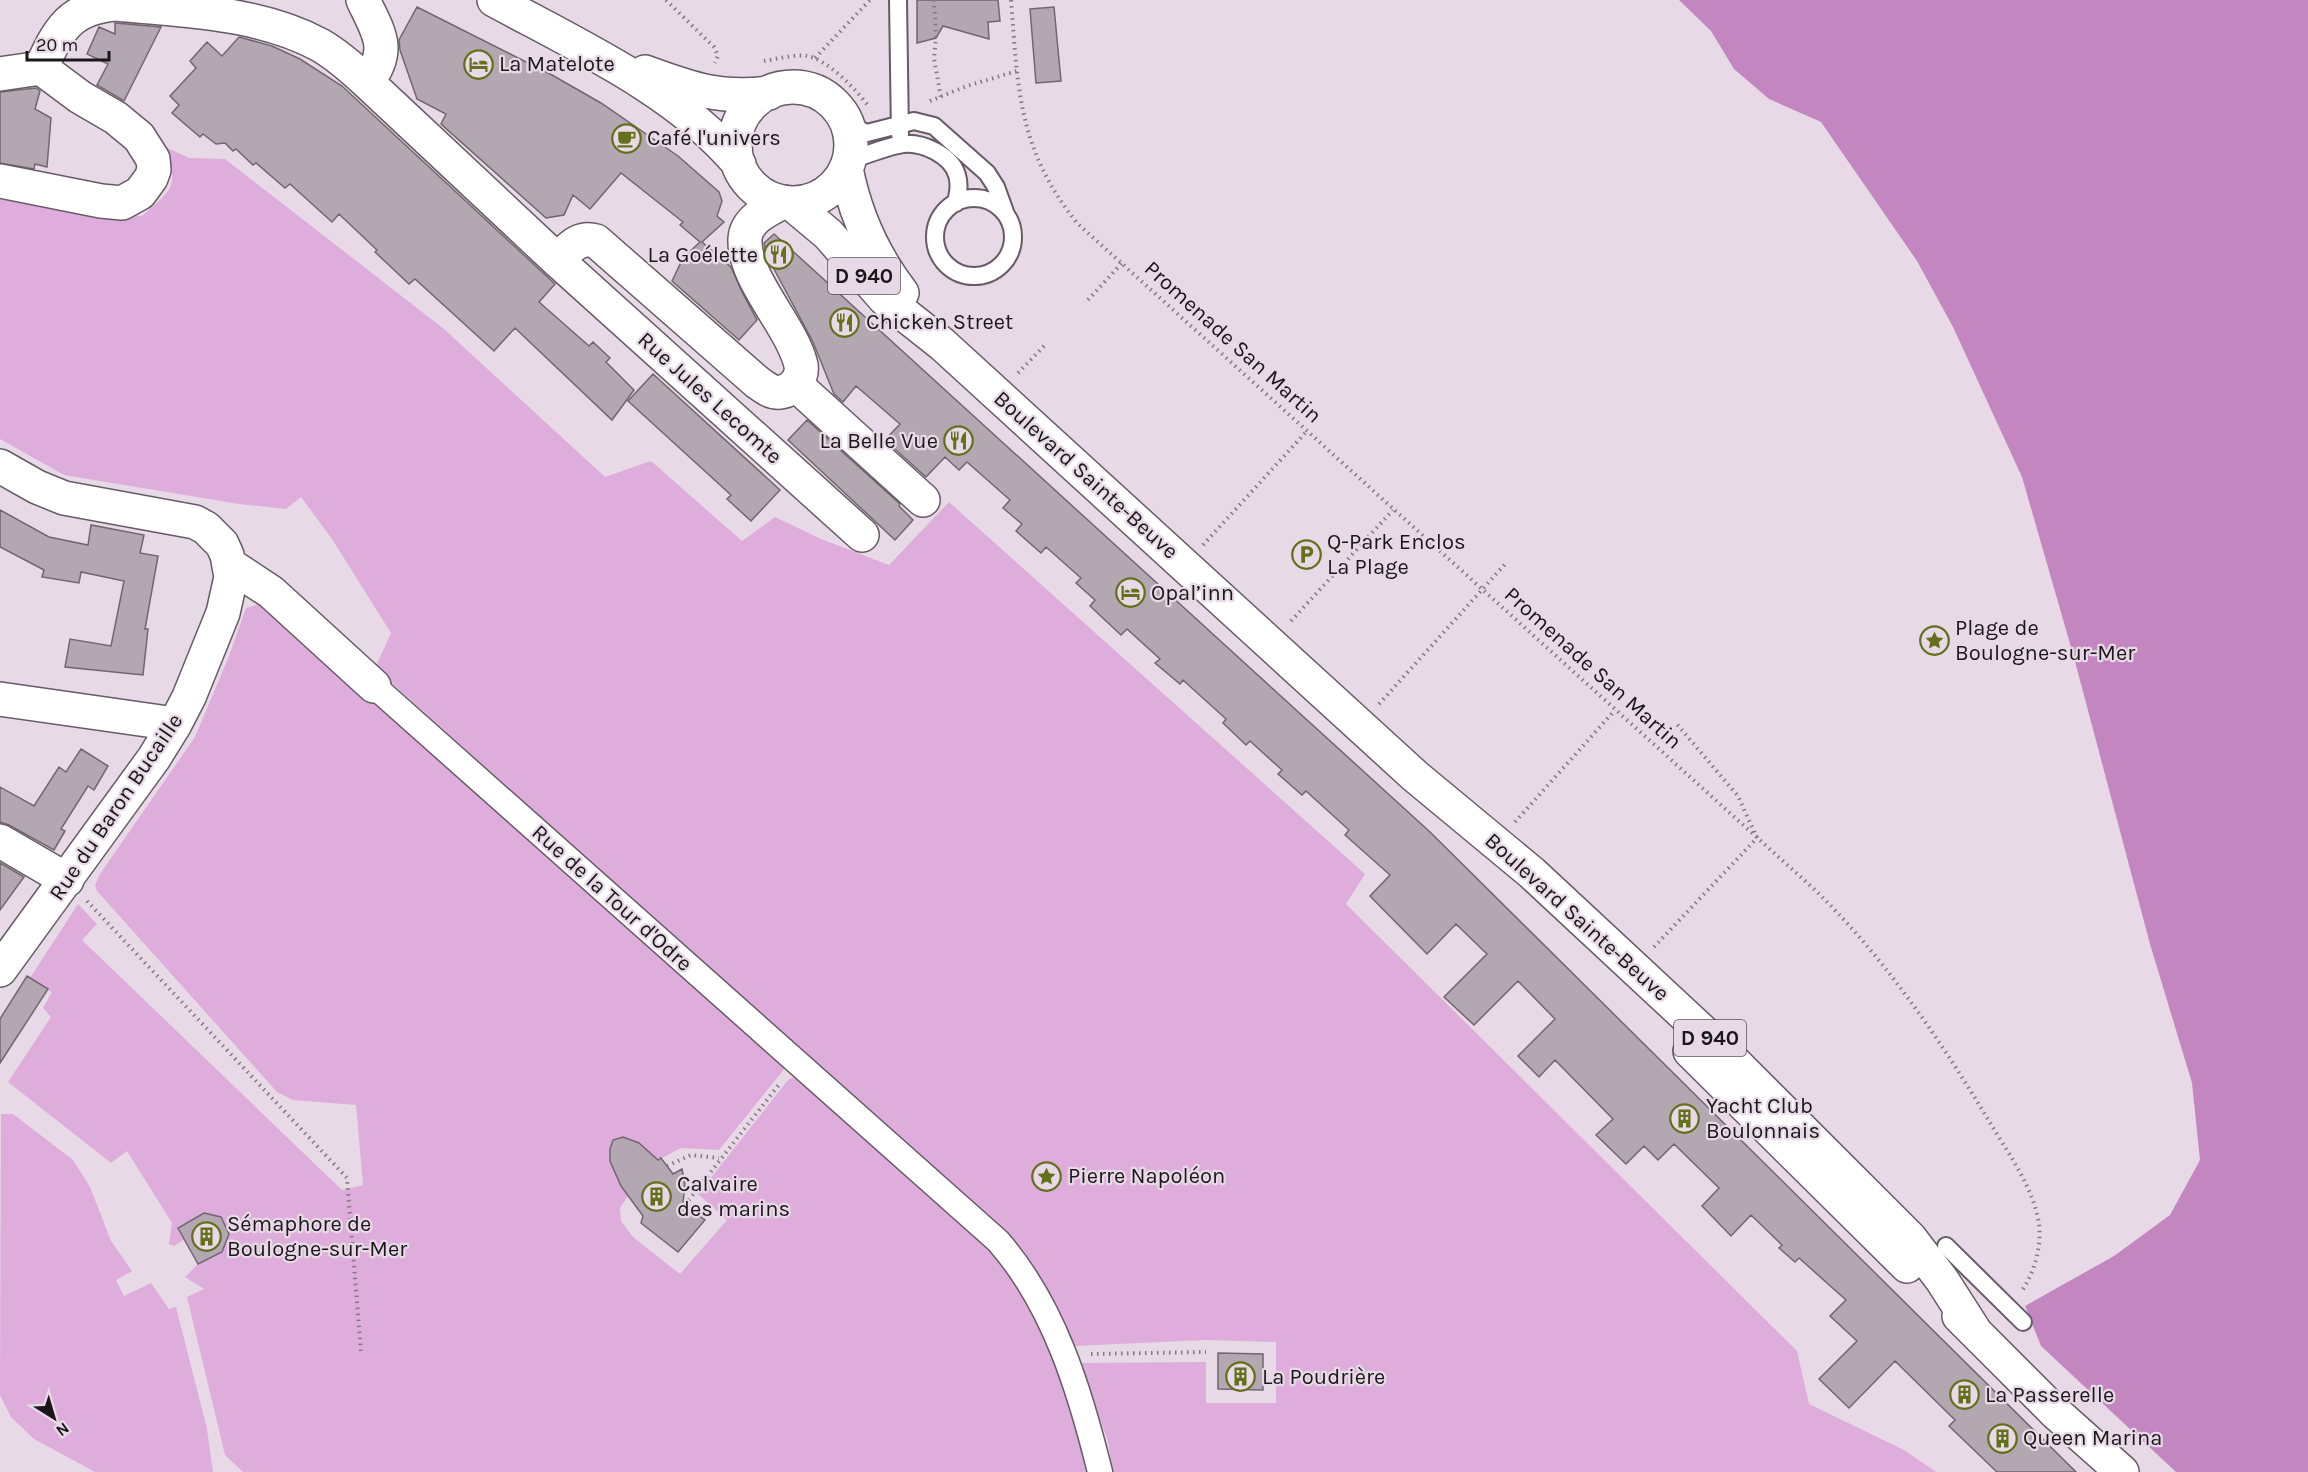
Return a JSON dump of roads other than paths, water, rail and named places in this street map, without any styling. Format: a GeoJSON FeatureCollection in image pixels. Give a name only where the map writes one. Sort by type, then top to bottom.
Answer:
{"type":"FeatureCollection","features":[{"type":"Feature","properties":{"kind":"street"},"geometry":{"type":"LineString","coordinates":[[363,0],[382,48],[382,58],[367,82]]}},
{"type":"Feature","properties":{"kind":"street"},"geometry":{"type":"LineString","coordinates":[[494,0],[597,56],[699,122],[722,144],[756,189],[766,196],[787,203]]}},
{"type":"Feature","properties":{"kind":"street","name":"Rue Jules Lecomte"},"geometry":{"type":"LineString","coordinates":[[41,68],[53,43],[67,23],[92,7],[117,4],[217,14],[272,26],[320,46],[347,64],[367,82],[557,260],[862,535]]}},
{"type":"Feature","properties":{"kind":"street"},"geometry":{"type":"LineString","coordinates":[[597,56],[708,92],[731,96],[769,93],[792,87],[810,90],[826,98],[842,115],[851,140],[847,165],[837,183],[824,194],[808,201],[787,203],[764,212],[747,231],[745,243],[755,276],[799,359],[801,372],[795,384],[923,500]]}},
{"type":"Feature","properties":{"kind":"street"},"geometry":{"type":"LineString","coordinates":[[0,74],[41,68],[80,97],[116,118],[139,137],[153,159],[154,170],[140,193],[122,203],[0,181]]}},
{"type":"Feature","properties":{"kind":"street"},"geometry":{"type":"LineString","coordinates":[[739,164],[736,140],[740,123],[750,107],[769,93]]}},
{"type":"Feature","properties":{"kind":"street","name":"Boulevard Sainte-Beuve"},"geometry":{"type":"LineString","coordinates":[[847,165],[858,217],[874,250],[900,290],[942,344]]}},
{"type":"Feature","properties":{"kind":"street","name":"Boulevard Sainte-Beuve"},"geometry":{"type":"LineString","coordinates":[[787,203],[828,234],[885,299],[942,344],[1415,776],[1532,873],[1762,1089],[1918,1247],[1974,1330],[2056,1413],[2122,1472]]}},
{"type":"Feature","properties":{"kind":"street","name":"Rue Jules Lecomte"},"geometry":{"type":"LineString","coordinates":[[557,260],[575,242],[582,239],[596,242],[765,388],[781,393],[795,384]]}},
{"type":"Feature","properties":{"kind":"street"},"geometry":{"type":"LineString","coordinates":[[0,466],[37,487],[64,498],[195,522],[206,528],[222,544],[230,566]]}},
{"type":"Feature","properties":{"kind":"street","name":"Rue de la Tour d'Odre"},"geometry":{"type":"LineString","coordinates":[[230,566],[271,591],[374,686],[998,1241],[1037,1295],[1064,1355],[1084,1413],[1100,1472]]}},
{"type":"Feature","properties":{"kind":"street","name":"Rue du Baron Bucaille"},"geometry":{"type":"LineString","coordinates":[[0,970],[154,758],[175,724],[223,613],[230,587],[230,566]]}},
{"type":"Feature","properties":{"kind":"street"},"geometry":{"type":"LineString","coordinates":[[0,699],[175,724]]}},
{"type":"Feature","properties":{"kind":"street"},"geometry":{"type":"LineString","coordinates":[[0,841],[67,880]]}},
{"type":"Feature","properties":{"kind":"lane"},"geometry":{"type":"LineString","coordinates":[[898,0],[900,145]]}},
{"type":"Feature","properties":{"kind":"lane"},"geometry":{"type":"LineString","coordinates":[[842,115],[867,133],[899,124],[921,121],[934,126],[987,173],[1012,225],[1013,240],[1006,260],[989,273],[968,276],[949,267],[940,256],[936,243],[936,229],[941,216],[956,202],[969,198],[995,203],[1005,212]]}},
{"type":"Feature","properties":{"kind":"lane"},"geometry":{"type":"LineString","coordinates":[[847,165],[900,145],[911,144],[926,148],[941,155],[952,166],[959,182],[956,202]]}},
{"type":"Feature","properties":{"kind":"lane"},"geometry":{"type":"LineString","coordinates":[[1946,1245],[2023,1322]]}},
{"type":"Feature","properties":{"kind":"place","name":"La Matelote"},"geometry":{"type":"Point","coordinates":[478,64]}},
{"type":"Feature","properties":{"kind":"place","name":"Café l'univers"},"geometry":{"type":"Point","coordinates":[626,138]}},
{"type":"Feature","properties":{"kind":"place","name":"La Goélette"},"geometry":{"type":"Point","coordinates":[779,255]}},
{"type":"Feature","properties":{"kind":"place","name":"Chicken Street"},"geometry":{"type":"Point","coordinates":[845,322]}},
{"type":"Feature","properties":{"kind":"place","name":"La Belle Vue"},"geometry":{"type":"Point","coordinates":[959,441]}},
{"type":"Feature","properties":{"kind":"place","name":"Q-Park Enclos La Plage"},"geometry":{"type":"Point","coordinates":[1306,555]}},
{"type":"Feature","properties":{"kind":"place","name":"Opal’inn"},"geometry":{"type":"Point","coordinates":[1130,593]}},
{"type":"Feature","properties":{"kind":"place","name":"Plage de Boulogne-sur-Mer"},"geometry":{"type":"Point","coordinates":[1934,641]}},
{"type":"Feature","properties":{"kind":"place","name":"Yacht Club Boulonnais"},"geometry":{"type":"Point","coordinates":[1685,1119]}},
{"type":"Feature","properties":{"kind":"place","name":"Pierre Napoléon"},"geometry":{"type":"Point","coordinates":[1047,1176]}},
{"type":"Feature","properties":{"kind":"place","name":"Calvaire des marins"},"geometry":{"type":"Point","coordinates":[656,1197]}},
{"type":"Feature","properties":{"kind":"place","name":"Sémaphore de Boulogne-sur-Mer"},"geometry":{"type":"Point","coordinates":[206,1237]}},
{"type":"Feature","properties":{"kind":"place","name":"La Poudrière"},"geometry":{"type":"Point","coordinates":[1241,1377]}},
{"type":"Feature","properties":{"kind":"place","name":"La Passerelle"},"geometry":{"type":"Point","coordinates":[1964,1395]}},
{"type":"Feature","properties":{"kind":"place","name":"Queen Marina"},"geometry":{"type":"Point","coordinates":[2002,1438]}}]}
